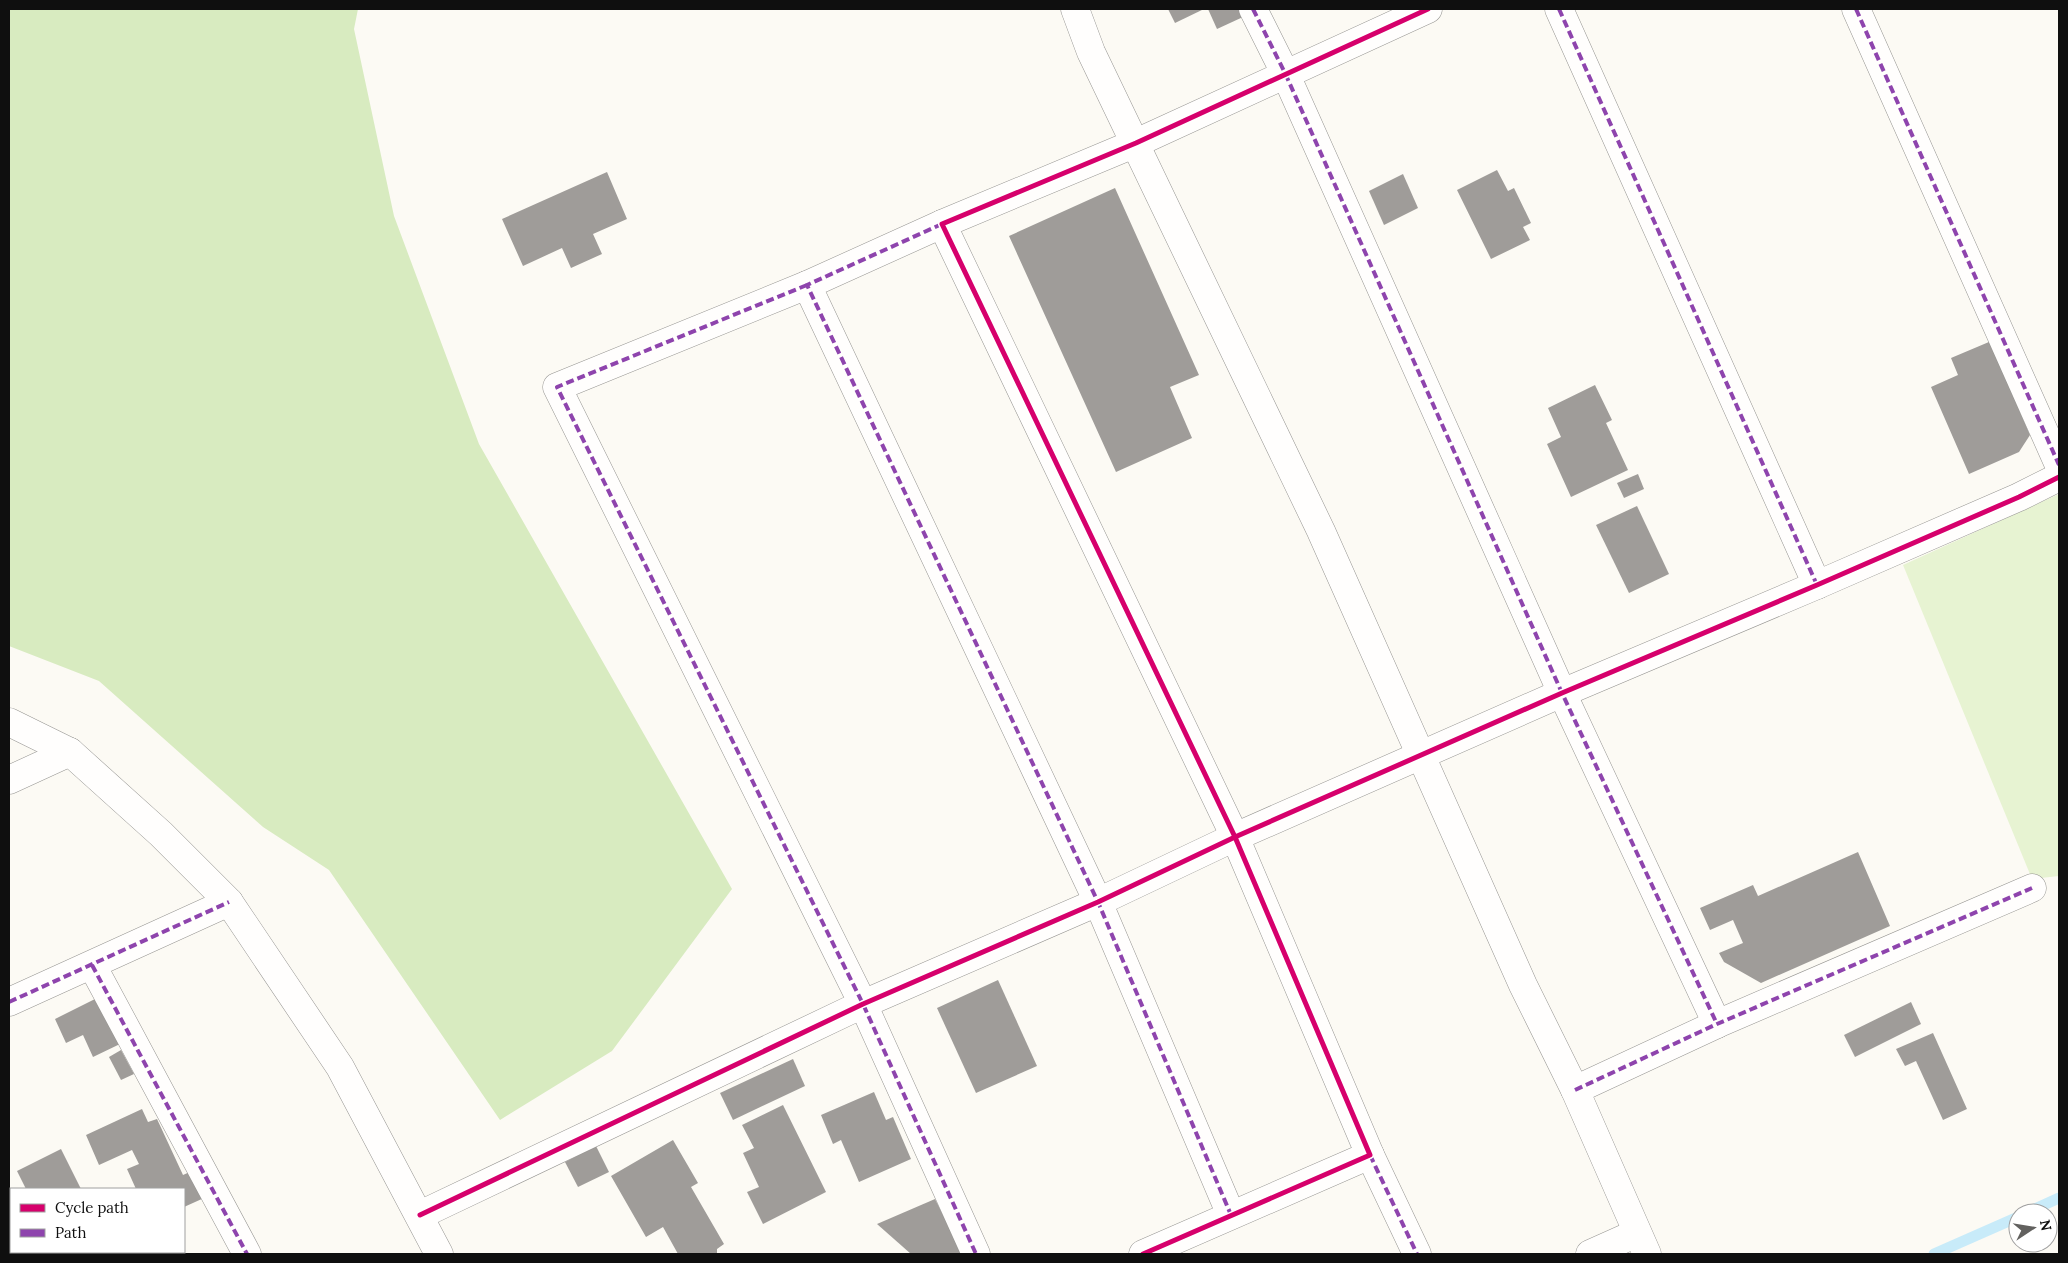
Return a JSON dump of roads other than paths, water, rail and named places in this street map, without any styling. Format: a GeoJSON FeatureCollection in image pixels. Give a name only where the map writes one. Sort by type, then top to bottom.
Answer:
{"type":"FeatureCollection","features":[{"type":"Feature","properties":{"kind":"street"},"geometry":{"type":"LineString","coordinates":[[1075,9],[1091,52],[1321,531],[1523,985],[1575,1090],[1642,1243],[1590,1254]]}},
{"type":"Feature","properties":{"kind":"street"},"geometry":{"type":"LineString","coordinates":[[1253,9],[1285,73],[1562,693],[1716,1024]]}},
{"type":"Feature","properties":{"kind":"street"},"geometry":{"type":"LineString","coordinates":[[976,1254],[863,1004],[557,387],[807,285],[942,224],[1136,143],[1428,9]]}},
{"type":"Feature","properties":{"kind":"street"},"geometry":{"type":"LineString","coordinates":[[1559,9],[1817,585]]}},
{"type":"Feature","properties":{"kind":"street"},"geometry":{"type":"LineString","coordinates":[[1856,9],[2059,465]]}},
{"type":"Feature","properties":{"kind":"street"},"geometry":{"type":"LineString","coordinates":[[942,224],[1236,837],[1370,1155],[1416,1254]]}},
{"type":"Feature","properties":{"kind":"street"},"geometry":{"type":"LineString","coordinates":[[807,285],[1098,902],[1231,1215]]}},
{"type":"Feature","properties":{"kind":"street"},"geometry":{"type":"LineString","coordinates":[[420,1215],[863,1004],[1098,902],[1236,837],[1562,693],[1817,585],[2019,497],[2059,477]]}},
{"type":"Feature","properties":{"kind":"street"},"geometry":{"type":"LineString","coordinates":[[9,722],[70,752],[161,834],[229,902],[340,1067],[439,1254]]}},
{"type":"Feature","properties":{"kind":"street"},"geometry":{"type":"LineString","coordinates":[[9,780],[70,752]]}},
{"type":"Feature","properties":{"kind":"street"},"geometry":{"type":"LineString","coordinates":[[1575,1090],[1716,1024],[2032,888]]}},
{"type":"Feature","properties":{"kind":"street"},"geometry":{"type":"LineString","coordinates":[[9,1002],[229,902]]}},
{"type":"Feature","properties":{"kind":"street"},"geometry":{"type":"LineString","coordinates":[[92,965],[247,1254]]}},
{"type":"Feature","properties":{"kind":"street"},"geometry":{"type":"LineString","coordinates":[[1143,1254],[1370,1155]]}},
{"type":"Feature","properties":{"kind":"waterway"},"geometry":{"type":"LineString","coordinates":[[2048,1203],[2059,1198]]}},
{"type":"Feature","properties":{"kind":"waterway"},"geometry":{"type":"LineString","coordinates":[[1934,1254],[2008,1221]]}}]}
